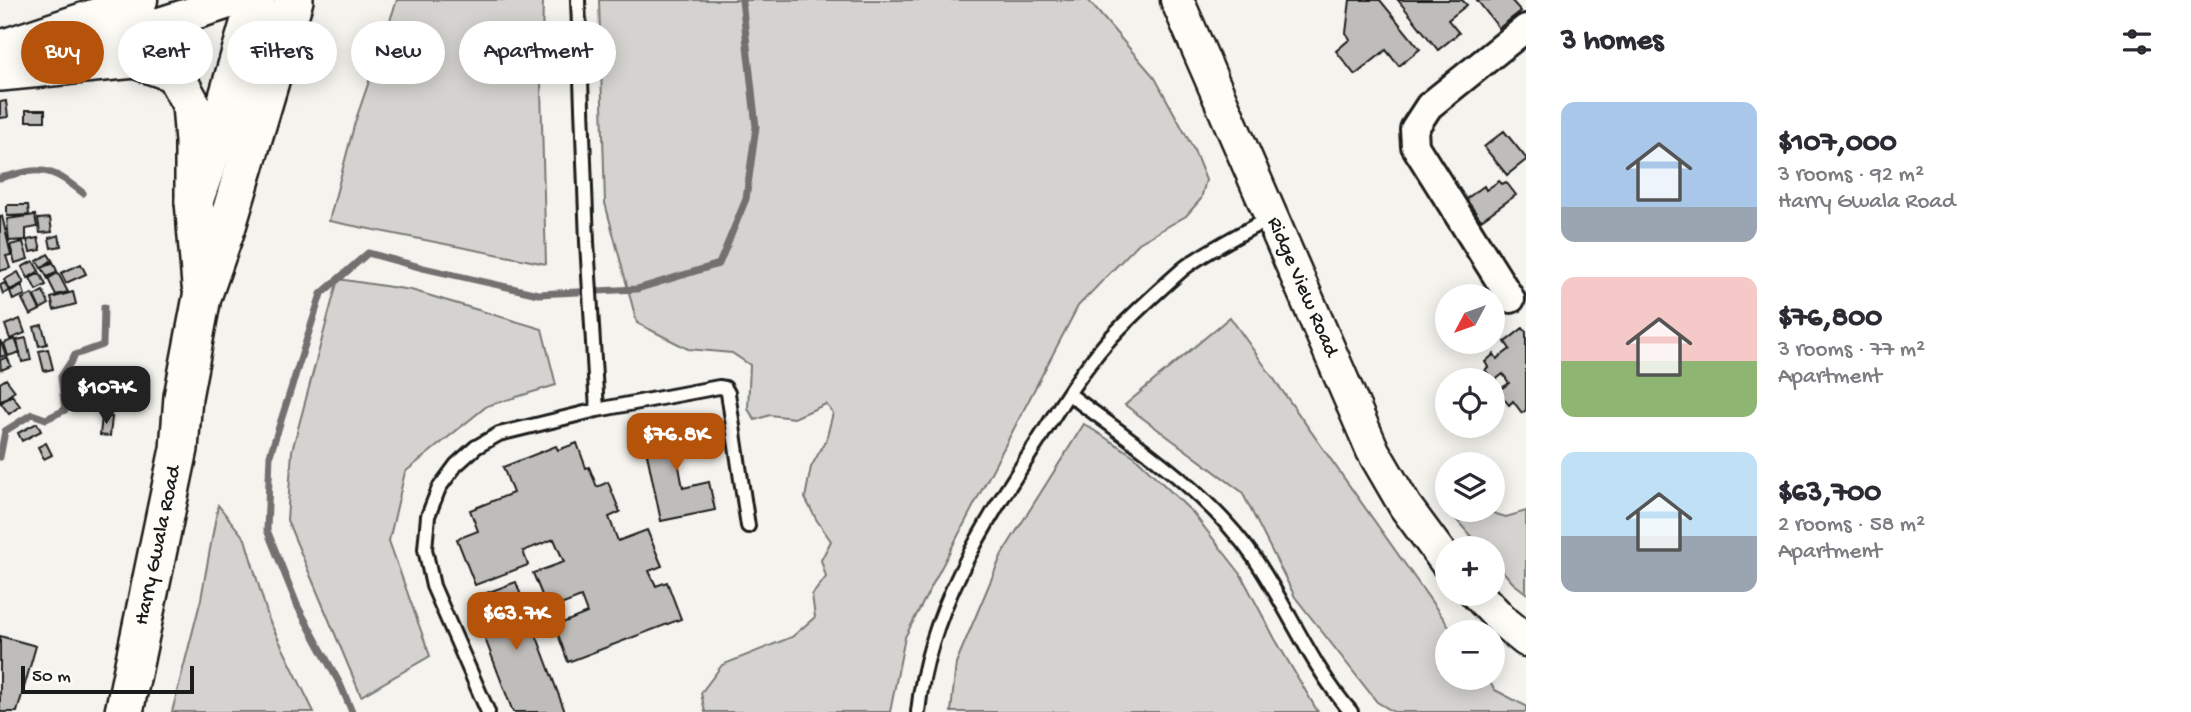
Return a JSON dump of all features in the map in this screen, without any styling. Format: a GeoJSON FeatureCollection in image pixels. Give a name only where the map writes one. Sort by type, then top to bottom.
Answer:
{"type":"FeatureCollection","features":[{"type":"Feature","properties":{"kind":"main road","name":"Harry Gwala Road"},"geometry":{"type":"LineString","coordinates":[[202,297],[194,201],[217,135],[256,0]]}},
{"type":"Feature","properties":{"kind":"main road","name":"Harry Gwala Road"},"geometry":{"type":"LineString","coordinates":[[124,712],[179,449],[183,397],[202,297],[228,226],[294,0]]}},
{"type":"Feature","properties":{"kind":"main road"},"geometry":{"type":"LineString","coordinates":[[0,71],[135,59],[174,74],[191,104],[194,201]]}},
{"type":"Feature","properties":{"kind":"street"},"geometry":{"type":"LineString","coordinates":[[0,71],[236,0]]}},
{"type":"Feature","properties":{"kind":"street","name":"Ridge View Road"},"geometry":{"type":"LineString","coordinates":[[1177,0],[1373,451],[1405,506],[1435,547]]}},
{"type":"Feature","properties":{"kind":"street"},"geometry":{"type":"LineString","coordinates":[[0,47],[136,1]]}},
{"type":"Feature","properties":{"kind":"street"},"geometry":{"type":"LineString","coordinates":[[1511,299],[1415,146],[1414,129],[1421,116],[1445,92],[1526,28]]}},
{"type":"Feature","properties":{"kind":"street"},"geometry":{"type":"LineString","coordinates":[[1489,606],[1526,640]]}},
{"type":"Feature","properties":{"kind":"lane"},"geometry":{"type":"LineString","coordinates":[[578,0],[587,242],[597,410]]}},
{"type":"Feature","properties":{"kind":"lane"},"geometry":{"type":"LineString","coordinates":[[918,712],[924,678],[950,592],[984,523],[1069,394],[1106,343],[1185,267],[1270,217]]}},
{"type":"Feature","properties":{"kind":"lane"},"geometry":{"type":"LineString","coordinates":[[488,712],[433,586],[425,549],[428,516],[439,488],[456,465],[477,447],[499,435],[597,410],[725,388],[729,393],[748,526]]}},
{"type":"Feature","properties":{"kind":"lane"},"geometry":{"type":"LineString","coordinates":[[1069,394],[1192,487],[1228,525],[1255,560],[1333,691],[1352,712]]}},
{"type":"Feature","properties":{"kind":"shaded area"},"geometry":{"type":"Polygon","coordinates":[[[397,0],[543,0],[543,21],[459,21],[459,84],[541,84],[546,264],[329,221],[355,122],[368,84],[445,84],[445,21],[390,21],[397,0]]]}},
{"type":"Feature","properties":{"kind":"shaded area"},"geometry":{"type":"Polygon","coordinates":[[[599,0],[1088,0],[1155,78],[1193,148],[1206,180],[1201,199],[1186,216],[1139,243],[1078,306],[905,637],[890,712],[705,712],[701,693],[722,665],[792,637],[815,617],[812,595],[826,577],[821,560],[831,541],[805,498],[811,467],[826,440],[833,413],[826,404],[794,418],[770,415],[755,420],[748,409],[750,365],[732,353],[688,349],[637,323],[605,203],[601,84],[616,84],[616,21],[600,21],[599,0]]]}},
{"type":"Feature","properties":{"kind":"shaded area"},"geometry":{"type":"Polygon","coordinates":[[[338,279],[411,290],[542,329],[556,385],[487,406],[405,472],[389,541],[430,656],[361,696],[287,520],[292,451],[338,279]]]}},
{"type":"Feature","properties":{"kind":"shaded area"},"geometry":{"type":"Polygon","coordinates":[[[1230,317],[1445,620],[1435,620],[1435,690],[1495,690],[1526,706],[1526,712],[1394,712],[1377,702],[1295,597],[1242,492],[1125,405],[1230,317]]]}},
{"type":"Feature","properties":{"kind":"shaded area"},"geometry":{"type":"Polygon","coordinates":[[[1084,424],[1134,456],[1193,513],[1240,573],[1318,712],[951,712],[956,663],[1002,554],[1084,424]]]}},
{"type":"Feature","properties":{"kind":"shaded area"},"geometry":{"type":"Polygon","coordinates":[[[218,505],[245,539],[269,620],[314,712],[172,712],[201,599],[218,505]]]}},
{"type":"Feature","properties":{"kind":"shaded area"},"geometry":{"type":"Polygon","coordinates":[[[1526,511],[1526,593],[1505,574],[1505,536],[1471,536],[1458,522],[1505,522],[1505,517],[1526,511]]]}},
{"type":"Feature","properties":{"kind":"building"},"geometry":{"type":"Polygon","coordinates":[[[1350,0],[1380,0],[1420,49],[1399,66],[1386,50],[1355,75],[1336,51],[1350,39],[1346,33],[1350,0]]]}},
{"type":"Feature","properties":{"kind":"building"},"geometry":{"type":"Polygon","coordinates":[[[1398,0],[1462,0],[1467,5],[1448,20],[1459,33],[1438,50],[1398,0]]]}},
{"type":"Feature","properties":{"kind":"building"},"geometry":{"type":"Polygon","coordinates":[[[1477,0],[1511,0],[1521,11],[1499,28],[1477,0]]]}},
{"type":"Feature","properties":{"kind":"building"},"geometry":{"type":"Polygon","coordinates":[[[6,101],[8,117],[0,118],[0,102],[6,101]]]}},
{"type":"Feature","properties":{"kind":"building"},"geometry":{"type":"Polygon","coordinates":[[[26,110],[45,110],[45,121],[26,121],[26,110]]]}},
{"type":"Feature","properties":{"kind":"building"},"geometry":{"type":"Polygon","coordinates":[[[1504,131],[1526,158],[1507,175],[1484,147],[1504,131]]]}},
{"type":"Feature","properties":{"kind":"building"},"geometry":{"type":"Polygon","coordinates":[[[1499,181],[1502,184],[1506,182],[1516,195],[1481,220],[1466,199],[1484,186],[1486,190],[1499,181]]]}},
{"type":"Feature","properties":{"kind":"building"},"geometry":{"type":"Polygon","coordinates":[[[7,205],[28,205],[29,215],[7,216],[7,205]]]}},
{"type":"Feature","properties":{"kind":"building"},"geometry":{"type":"Polygon","coordinates":[[[35,215],[37,227],[26,229],[26,240],[9,241],[7,219],[35,215]]]}},
{"type":"Feature","properties":{"kind":"building"},"geometry":{"type":"Polygon","coordinates":[[[2,216],[11,255],[6,256],[10,268],[0,271],[0,217],[2,216]]]}},
{"type":"Feature","properties":{"kind":"building"},"geometry":{"type":"Polygon","coordinates":[[[50,218],[52,232],[40,233],[38,219],[50,218]]]}},
{"type":"Feature","properties":{"kind":"building"},"geometry":{"type":"Polygon","coordinates":[[[59,235],[61,246],[51,248],[49,238],[59,235]]]}},
{"type":"Feature","properties":{"kind":"building"},"geometry":{"type":"Polygon","coordinates":[[[38,238],[41,250],[30,252],[27,240],[38,238]]]}},
{"type":"Feature","properties":{"kind":"building"},"geometry":{"type":"Polygon","coordinates":[[[23,242],[28,259],[15,263],[10,245],[23,242]]]}},
{"type":"Feature","properties":{"kind":"building"},"geometry":{"type":"Polygon","coordinates":[[[48,254],[52,260],[41,268],[37,261],[48,254]]]}},
{"type":"Feature","properties":{"kind":"building"},"geometry":{"type":"Polygon","coordinates":[[[33,261],[39,271],[28,278],[22,267],[33,261]]]}},
{"type":"Feature","properties":{"kind":"building"},"geometry":{"type":"Polygon","coordinates":[[[53,262],[57,271],[47,277],[42,268],[53,262]]]}},
{"type":"Feature","properties":{"kind":"building"},"geometry":{"type":"Polygon","coordinates":[[[81,264],[86,274],[66,283],[61,273],[81,264]]]}},
{"type":"Feature","properties":{"kind":"building"},"geometry":{"type":"Polygon","coordinates":[[[18,272],[24,283],[10,290],[4,280],[18,272]]]}},
{"type":"Feature","properties":{"kind":"building"},"geometry":{"type":"Polygon","coordinates":[[[40,273],[46,285],[36,290],[30,278],[40,273]]]}},
{"type":"Feature","properties":{"kind":"building"},"geometry":{"type":"Polygon","coordinates":[[[58,273],[68,292],[56,295],[48,279],[58,273]]]}},
{"type":"Feature","properties":{"kind":"building"},"geometry":{"type":"Polygon","coordinates":[[[5,283],[9,291],[3,294],[0,285],[5,283]]]}},
{"type":"Feature","properties":{"kind":"building"},"geometry":{"type":"Polygon","coordinates":[[[22,286],[25,295],[13,300],[10,291],[22,286]]]}},
{"type":"Feature","properties":{"kind":"building"},"geometry":{"type":"Polygon","coordinates":[[[43,291],[49,304],[40,309],[34,296],[43,291]]]}},
{"type":"Feature","properties":{"kind":"building"},"geometry":{"type":"Polygon","coordinates":[[[73,292],[76,304],[54,310],[51,298],[73,292]]]}},
{"type":"Feature","properties":{"kind":"building"},"geometry":{"type":"Polygon","coordinates":[[[32,294],[40,310],[30,315],[22,299],[32,294]]]}},
{"type":"Feature","properties":{"kind":"building"},"geometry":{"type":"Polygon","coordinates":[[[20,319],[25,333],[10,339],[5,325],[20,319]]]}},
{"type":"Feature","properties":{"kind":"building"},"geometry":{"type":"Polygon","coordinates":[[[42,325],[47,344],[39,346],[34,327],[42,325]]]}},
{"type":"Feature","properties":{"kind":"building"},"geometry":{"type":"Polygon","coordinates":[[[1523,328],[1526,332],[1526,410],[1522,413],[1513,401],[1509,405],[1505,400],[1505,386],[1509,383],[1505,377],[1505,368],[1487,368],[1485,362],[1494,354],[1497,359],[1510,349],[1505,342],[1523,328]]]}},
{"type":"Feature","properties":{"kind":"building"},"geometry":{"type":"Polygon","coordinates":[[[26,338],[31,360],[22,362],[17,340],[26,338]]]}},
{"type":"Feature","properties":{"kind":"building"},"geometry":{"type":"Polygon","coordinates":[[[15,339],[20,352],[8,356],[4,343],[15,339]]]}},
{"type":"Feature","properties":{"kind":"building"},"geometry":{"type":"Polygon","coordinates":[[[0,340],[6,355],[0,357],[0,340]]]}},
{"type":"Feature","properties":{"kind":"building"},"geometry":{"type":"Polygon","coordinates":[[[48,349],[53,369],[44,371],[39,351],[48,349]]]}},
{"type":"Feature","properties":{"kind":"building"},"geometry":{"type":"Polygon","coordinates":[[[7,357],[11,366],[1,370],[0,360],[7,357]]]}},
{"type":"Feature","properties":{"kind":"building"},"geometry":{"type":"Polygon","coordinates":[[[6,379],[15,391],[0,402],[0,383],[6,379]]]}},
{"type":"Feature","properties":{"kind":"building"},"geometry":{"type":"Polygon","coordinates":[[[12,395],[20,406],[9,414],[1,403],[12,395]]]}},
{"type":"Feature","properties":{"kind":"building"},"geometry":{"type":"Polygon","coordinates":[[[102,416],[112,417],[110,436],[100,435],[102,416]]]}},
{"type":"Feature","properties":{"kind":"building"},"geometry":{"type":"Polygon","coordinates":[[[37,423],[41,431],[22,441],[18,433],[37,423]]]}},
{"type":"Feature","properties":{"kind":"building"},"geometry":{"type":"Polygon","coordinates":[[[698,424],[704,451],[677,456],[683,488],[709,482],[715,510],[661,521],[643,435],[698,424]]]}},
{"type":"Feature","properties":{"kind":"building"},"geometry":{"type":"Polygon","coordinates":[[[46,443],[52,455],[44,459],[38,447],[46,443]]]}},
{"type":"Feature","properties":{"kind":"building"},"geometry":{"type":"Polygon","coordinates":[[[577,443],[586,468],[589,467],[597,487],[608,482],[620,512],[609,517],[618,541],[647,530],[662,566],[649,571],[656,586],[667,582],[681,619],[568,662],[555,626],[587,613],[581,597],[548,610],[533,573],[564,562],[554,539],[523,551],[528,565],[475,585],[457,539],[478,531],[470,510],[513,493],[503,467],[556,446],[558,450],[577,443]]]}},
{"type":"Feature","properties":{"kind":"building"},"geometry":{"type":"Polygon","coordinates":[[[516,582],[530,620],[521,623],[525,633],[534,629],[565,712],[513,712],[470,599],[516,582]]]}},
{"type":"Feature","properties":{"kind":"building"},"geometry":{"type":"Polygon","coordinates":[[[0,636],[36,646],[17,712],[0,712],[0,636]]]}},
{"type":"Feature","properties":{"kind":"waterway"},"geometry":{"type":"LineString","coordinates":[[352,712],[341,686],[298,607],[267,530],[270,455],[321,294],[368,253],[538,294],[637,289],[719,264],[746,199],[756,127],[742,0]]}},
{"type":"Feature","properties":{"kind":"waterway"},"geometry":{"type":"LineString","coordinates":[[0,178],[44,171],[62,178],[83,193]]}},
{"type":"Feature","properties":{"kind":"waterway"},"geometry":{"type":"LineString","coordinates":[[0,457],[5,431],[32,414],[46,419],[65,410],[61,377],[75,355],[103,345],[104,307]]}}]}
